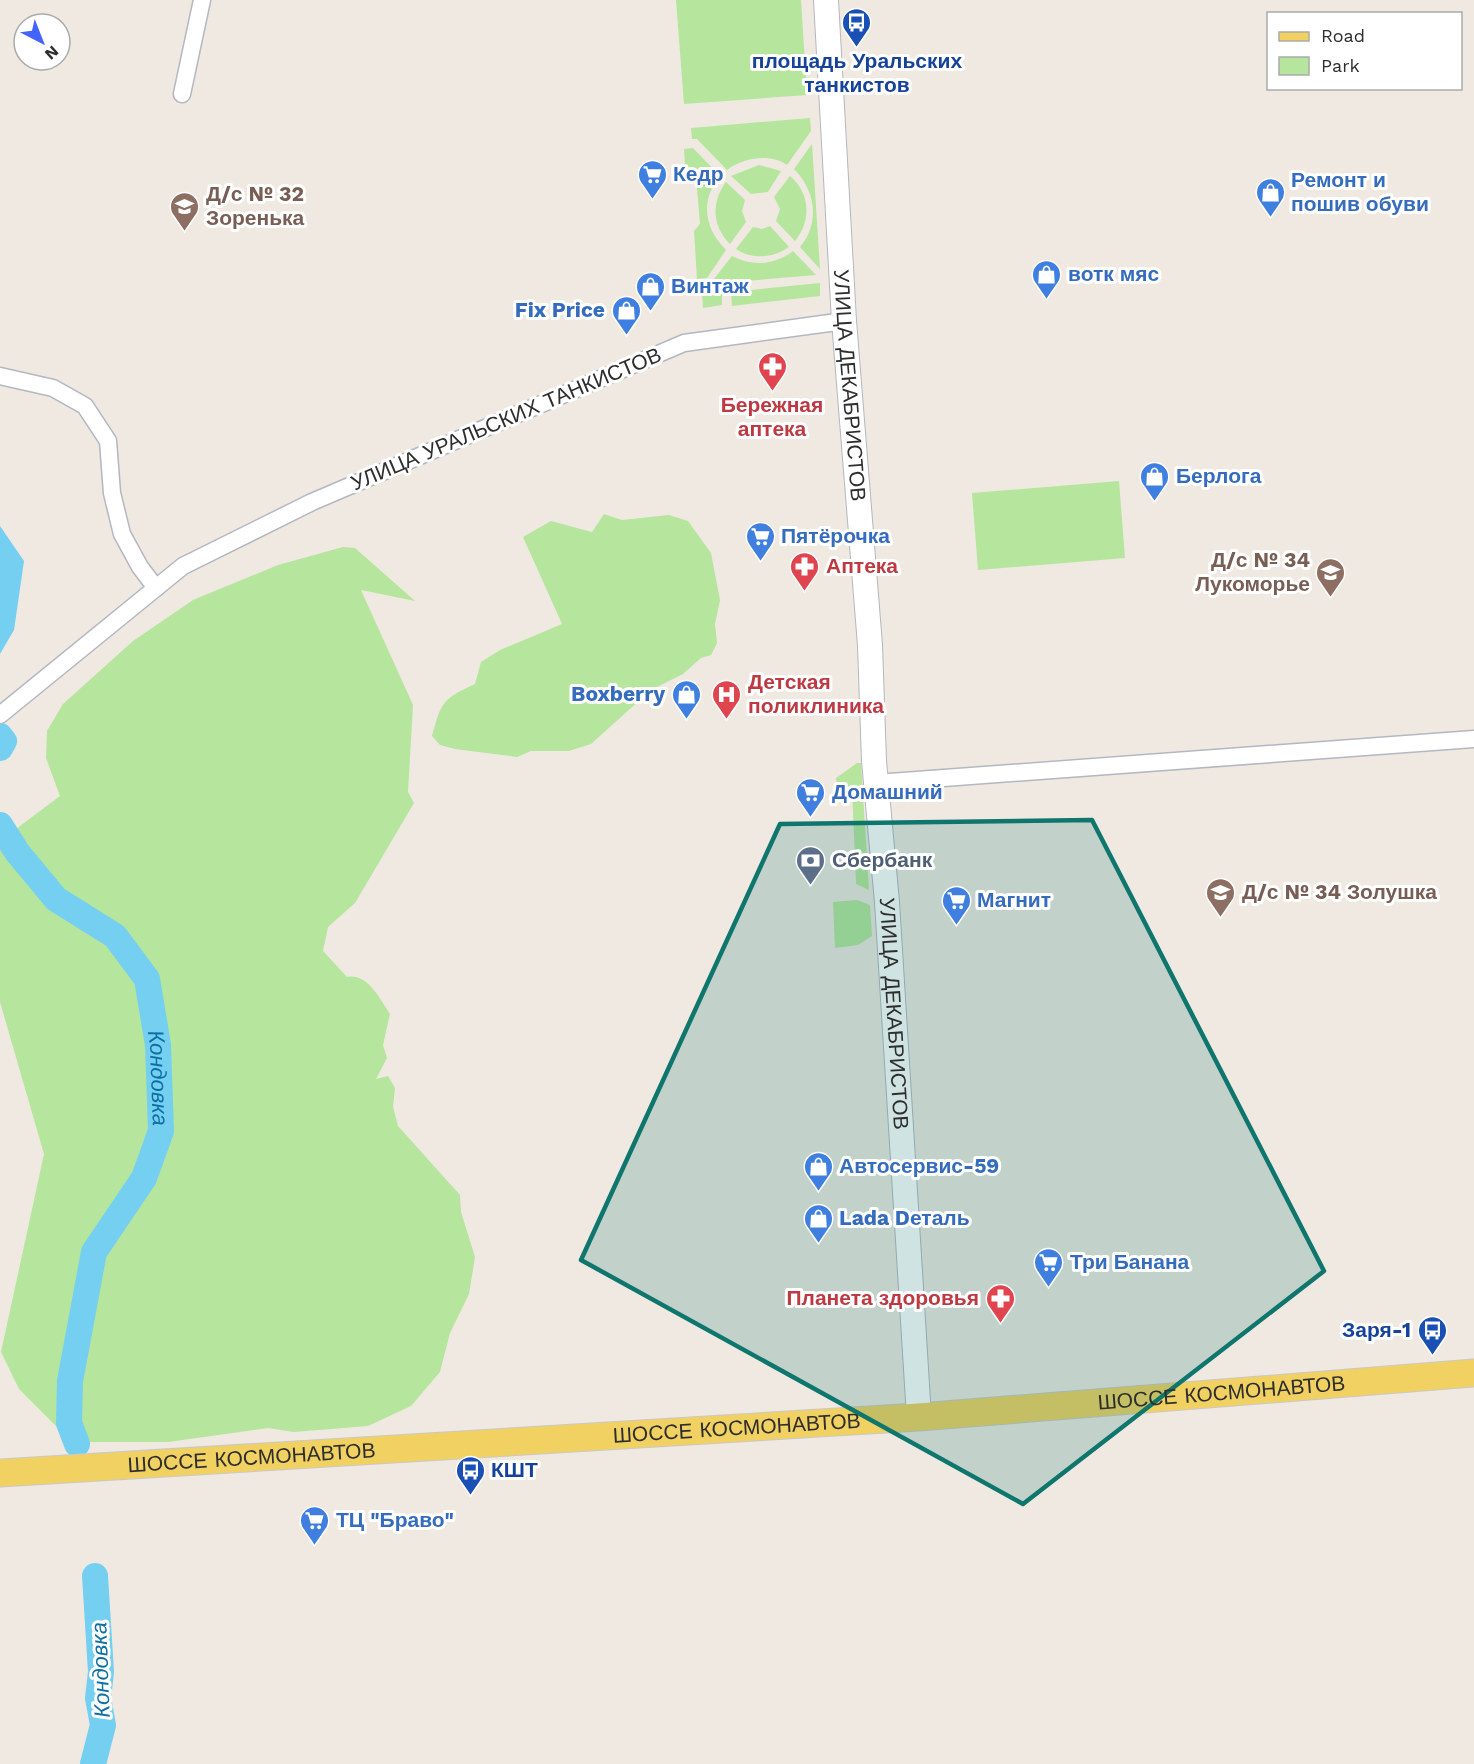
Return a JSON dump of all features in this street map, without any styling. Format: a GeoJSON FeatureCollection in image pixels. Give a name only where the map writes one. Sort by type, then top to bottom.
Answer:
{"type":"FeatureCollection","features":[{"type":"Feature","properties":{"kind":"main road","name":"ШОССЕ КОСМОНАВТОВ"},"geometry":{"type":"LineString","coordinates":[[2,1469],[919,1417],[1474,1373]]}},
{"type":"Feature","properties":{"kind":"street"},"geometry":{"type":"LineString","coordinates":[[183,94],[202,0]]}},
{"type":"Feature","properties":{"kind":"street","name":"УЛИЦА ДЕКАБРИСТОВ"},"geometry":{"type":"LineString","coordinates":[[826,0],[844,321],[870,634],[876,783],[888,902],[919,1417]]}},
{"type":"Feature","properties":{"kind":"street","name":"УЛИЦА УРАЛЬСКИХ ТАНКИСТОВ"},"geometry":{"type":"LineString","coordinates":[[6,711],[183,566],[312,502],[684,343],[844,321]]}},
{"type":"Feature","properties":{"kind":"street"},"geometry":{"type":"LineString","coordinates":[[0,376],[53,388],[85,406],[108,441],[112,493],[122,534],[140,567],[156,588]]}},
{"type":"Feature","properties":{"kind":"street"},"geometry":{"type":"LineString","coordinates":[[876,783],[1474,739]]}},
{"type":"Feature","properties":{"kind":"highlighted area"},"geometry":{"type":"Polygon","coordinates":[[[1092,820],[1324,1271],[1023,1504],[581,1260],[780,824],[1092,820]]]}},
{"type":"Feature","properties":{"kind":"green space"},"geometry":{"type":"Polygon","coordinates":[[[676,0],[801,0],[807,95],[684,104],[676,0]]]}},
{"type":"Feature","properties":{"kind":"green space"},"geometry":{"type":"Polygon","coordinates":[[[810,118],[811,131],[787,165],[773,159],[757,158],[741,162],[727,170],[697,139],[692,139],[691,128],[810,118]]]}},
{"type":"Feature","properties":{"kind":"green space"},"geometry":{"type":"Polygon","coordinates":[[[812,144],[820,269],[800,247],[811,228],[813,207],[807,187],[794,169],[812,144]]]}},
{"type":"Feature","properties":{"kind":"green space"},"geometry":{"type":"Polygon","coordinates":[[[693,148],[720,176],[709,195],[707,214],[713,233],[726,250],[707,278],[697,279],[694,231],[700,224],[696,176],[685,165],[684,149],[693,148]]]}},
{"type":"Feature","properties":{"kind":"green space"},"geometry":{"type":"Polygon","coordinates":[[[759,165],[781,171],[768,192],[751,194],[731,176],[759,165]]]}},
{"type":"Feature","properties":{"kind":"green space"},"geometry":{"type":"Polygon","coordinates":[[[790,176],[802,190],[806,207],[804,224],[795,241],[776,221],[780,209],[774,197],[790,176]]]}},
{"type":"Feature","properties":{"kind":"green space"},"geometry":{"type":"Polygon","coordinates":[[[726,182],[745,200],[742,211],[746,222],[730,244],[720,230],[716,214],[718,198],[726,182]]]}},
{"type":"Feature","properties":{"kind":"green space"},"geometry":{"type":"Polygon","coordinates":[[[770,226],[789,247],[777,254],[763,256],[749,255],[736,249],[753,227],[762,229],[770,226]]]}},
{"type":"Feature","properties":{"kind":"green space"},"geometry":{"type":"Polygon","coordinates":[[[793,251],[816,275],[710,284],[732,256],[747,262],[763,263],[779,259],[793,251]]]}},
{"type":"Feature","properties":{"kind":"green space"},"geometry":{"type":"Polygon","coordinates":[[[820,283],[820,296],[732,306],[731,292],[820,283]]]}},
{"type":"Feature","properties":{"kind":"green space"},"geometry":{"type":"Polygon","coordinates":[[[722,291],[722,305],[703,308],[702,293],[722,291]]]}},
{"type":"Feature","properties":{"kind":"green space"},"geometry":{"type":"Polygon","coordinates":[[[1119,481],[1125,558],[978,570],[972,493],[1119,481]]]}},
{"type":"Feature","properties":{"kind":"green space"},"geometry":{"type":"Polygon","coordinates":[[[604,514],[622,520],[669,515],[688,521],[711,553],[720,600],[715,624],[717,643],[711,655],[701,658],[683,674],[651,690],[591,744],[569,751],[531,751],[517,757],[440,745],[432,736],[441,709],[449,698],[475,684],[481,662],[500,650],[562,624],[523,537],[551,521],[592,532],[604,514]]]}},
{"type":"Feature","properties":{"kind":"green space"},"geometry":{"type":"Polygon","coordinates":[[[343,547],[355,548],[415,601],[361,590],[413,705],[408,792],[414,803],[355,903],[328,927],[323,951],[347,977],[361,979],[367,983],[390,1014],[383,1045],[387,1058],[376,1079],[388,1076],[395,1088],[393,1107],[398,1126],[460,1195],[461,1212],[475,1257],[469,1294],[450,1333],[440,1372],[411,1406],[368,1426],[294,1432],[268,1428],[168,1442],[72,1442],[19,1389],[1,1352],[44,1154],[0,1002],[0,841],[60,796],[46,758],[47,731],[63,704],[133,641],[193,600],[278,565],[343,547]]]}},
{"type":"Feature","properties":{"kind":"green space"},"geometry":{"type":"Polygon","coordinates":[[[857,763],[861,763],[869,890],[856,884],[852,788],[837,788],[836,778],[857,763]]]}},
{"type":"Feature","properties":{"kind":"green space"},"geometry":{"type":"Polygon","coordinates":[[[857,900],[870,905],[872,936],[858,945],[835,948],[833,902],[857,900]]]}},
{"type":"Feature","properties":{"kind":"water"},"geometry":{"type":"Polygon","coordinates":[[[0,526],[24,561],[14,630],[0,654],[0,526]]]}},
{"type":"Feature","properties":{"kind":"waterway","name":"Кондовка"},"geometry":{"type":"LineString","coordinates":[[0,736],[4,741],[0,748]]}},
{"type":"Feature","properties":{"kind":"waterway","name":"Кондовка"},"geometry":{"type":"LineString","coordinates":[[0,825],[17,852],[56,899],[115,936],[147,979],[158,1045],[161,1131],[144,1178],[94,1252],[70,1381],[69,1423],[77,1444]]}},
{"type":"Feature","properties":{"kind":"waterway","name":"Кондовка"},"geometry":{"type":"LineString","coordinates":[[93,1764],[103,1725],[98,1698],[101,1672],[95,1576]]}},
{"type":"Feature","properties":{"kind":"place","name":"площадь Уральских танкистов"},"geometry":{"type":"Point","coordinates":[857,48]}},
{"type":"Feature","properties":{"kind":"place","name":"Кедр"},"geometry":{"type":"Point","coordinates":[652,200]}},
{"type":"Feature","properties":{"kind":"place","name":"Ремонт и пошив обуви"},"geometry":{"type":"Point","coordinates":[1270,218]}},
{"type":"Feature","properties":{"kind":"place","name":"Д/с № 32 Зоренька"},"geometry":{"type":"Point","coordinates":[185,232]}},
{"type":"Feature","properties":{"kind":"place","name":"вотк мяс"},"geometry":{"type":"Point","coordinates":[1047,300]}},
{"type":"Feature","properties":{"kind":"place","name":"Винтаж"},"geometry":{"type":"Point","coordinates":[650,312]}},
{"type":"Feature","properties":{"kind":"place","name":"Fix Price"},"geometry":{"type":"Point","coordinates":[626,336]}},
{"type":"Feature","properties":{"kind":"place","name":"Бережная аптека"},"geometry":{"type":"Point","coordinates":[772,392]}},
{"type":"Feature","properties":{"kind":"place","name":"Берлога"},"geometry":{"type":"Point","coordinates":[1155,502]}},
{"type":"Feature","properties":{"kind":"place","name":"Пятёрочка"},"geometry":{"type":"Point","coordinates":[760,562]}},
{"type":"Feature","properties":{"kind":"place","name":"Аптека"},"geometry":{"type":"Point","coordinates":[805,592]}},
{"type":"Feature","properties":{"kind":"place","name":"Д/с № 34 Лукоморье"},"geometry":{"type":"Point","coordinates":[1331,598]}},
{"type":"Feature","properties":{"kind":"place","name":"Boxberry"},"geometry":{"type":"Point","coordinates":[686,720]}},
{"type":"Feature","properties":{"kind":"place","name":"Детская поликлиника"},"geometry":{"type":"Point","coordinates":[727,720]}},
{"type":"Feature","properties":{"kind":"place","name":"Домашний"},"geometry":{"type":"Point","coordinates":[811,818]}},
{"type":"Feature","properties":{"kind":"place","name":"Сбербанк"},"geometry":{"type":"Point","coordinates":[811,886]}},
{"type":"Feature","properties":{"kind":"place","name":"Д/с № 34 Золушка"},"geometry":{"type":"Point","coordinates":[1221,918]}},
{"type":"Feature","properties":{"kind":"place","name":"Магнит"},"geometry":{"type":"Point","coordinates":[956,926]}},
{"type":"Feature","properties":{"kind":"place","name":"Автосервис-59"},"geometry":{"type":"Point","coordinates":[818,1192]}},
{"type":"Feature","properties":{"kind":"place","name":"Lada Dеталь"},"geometry":{"type":"Point","coordinates":[818,1244]}},
{"type":"Feature","properties":{"kind":"place","name":"Три Банана"},"geometry":{"type":"Point","coordinates":[1049,1288]}},
{"type":"Feature","properties":{"kind":"place","name":"Планета здоровья"},"geometry":{"type":"Point","coordinates":[1000,1324]}},
{"type":"Feature","properties":{"kind":"place","name":"Заря-1"},"geometry":{"type":"Point","coordinates":[1432,1356]}},
{"type":"Feature","properties":{"kind":"place","name":"КШТ"},"geometry":{"type":"Point","coordinates":[470,1496]}},
{"type":"Feature","properties":{"kind":"place","name":"ТЦ \"Браво\""},"geometry":{"type":"Point","coordinates":[315,1546]}}]}
